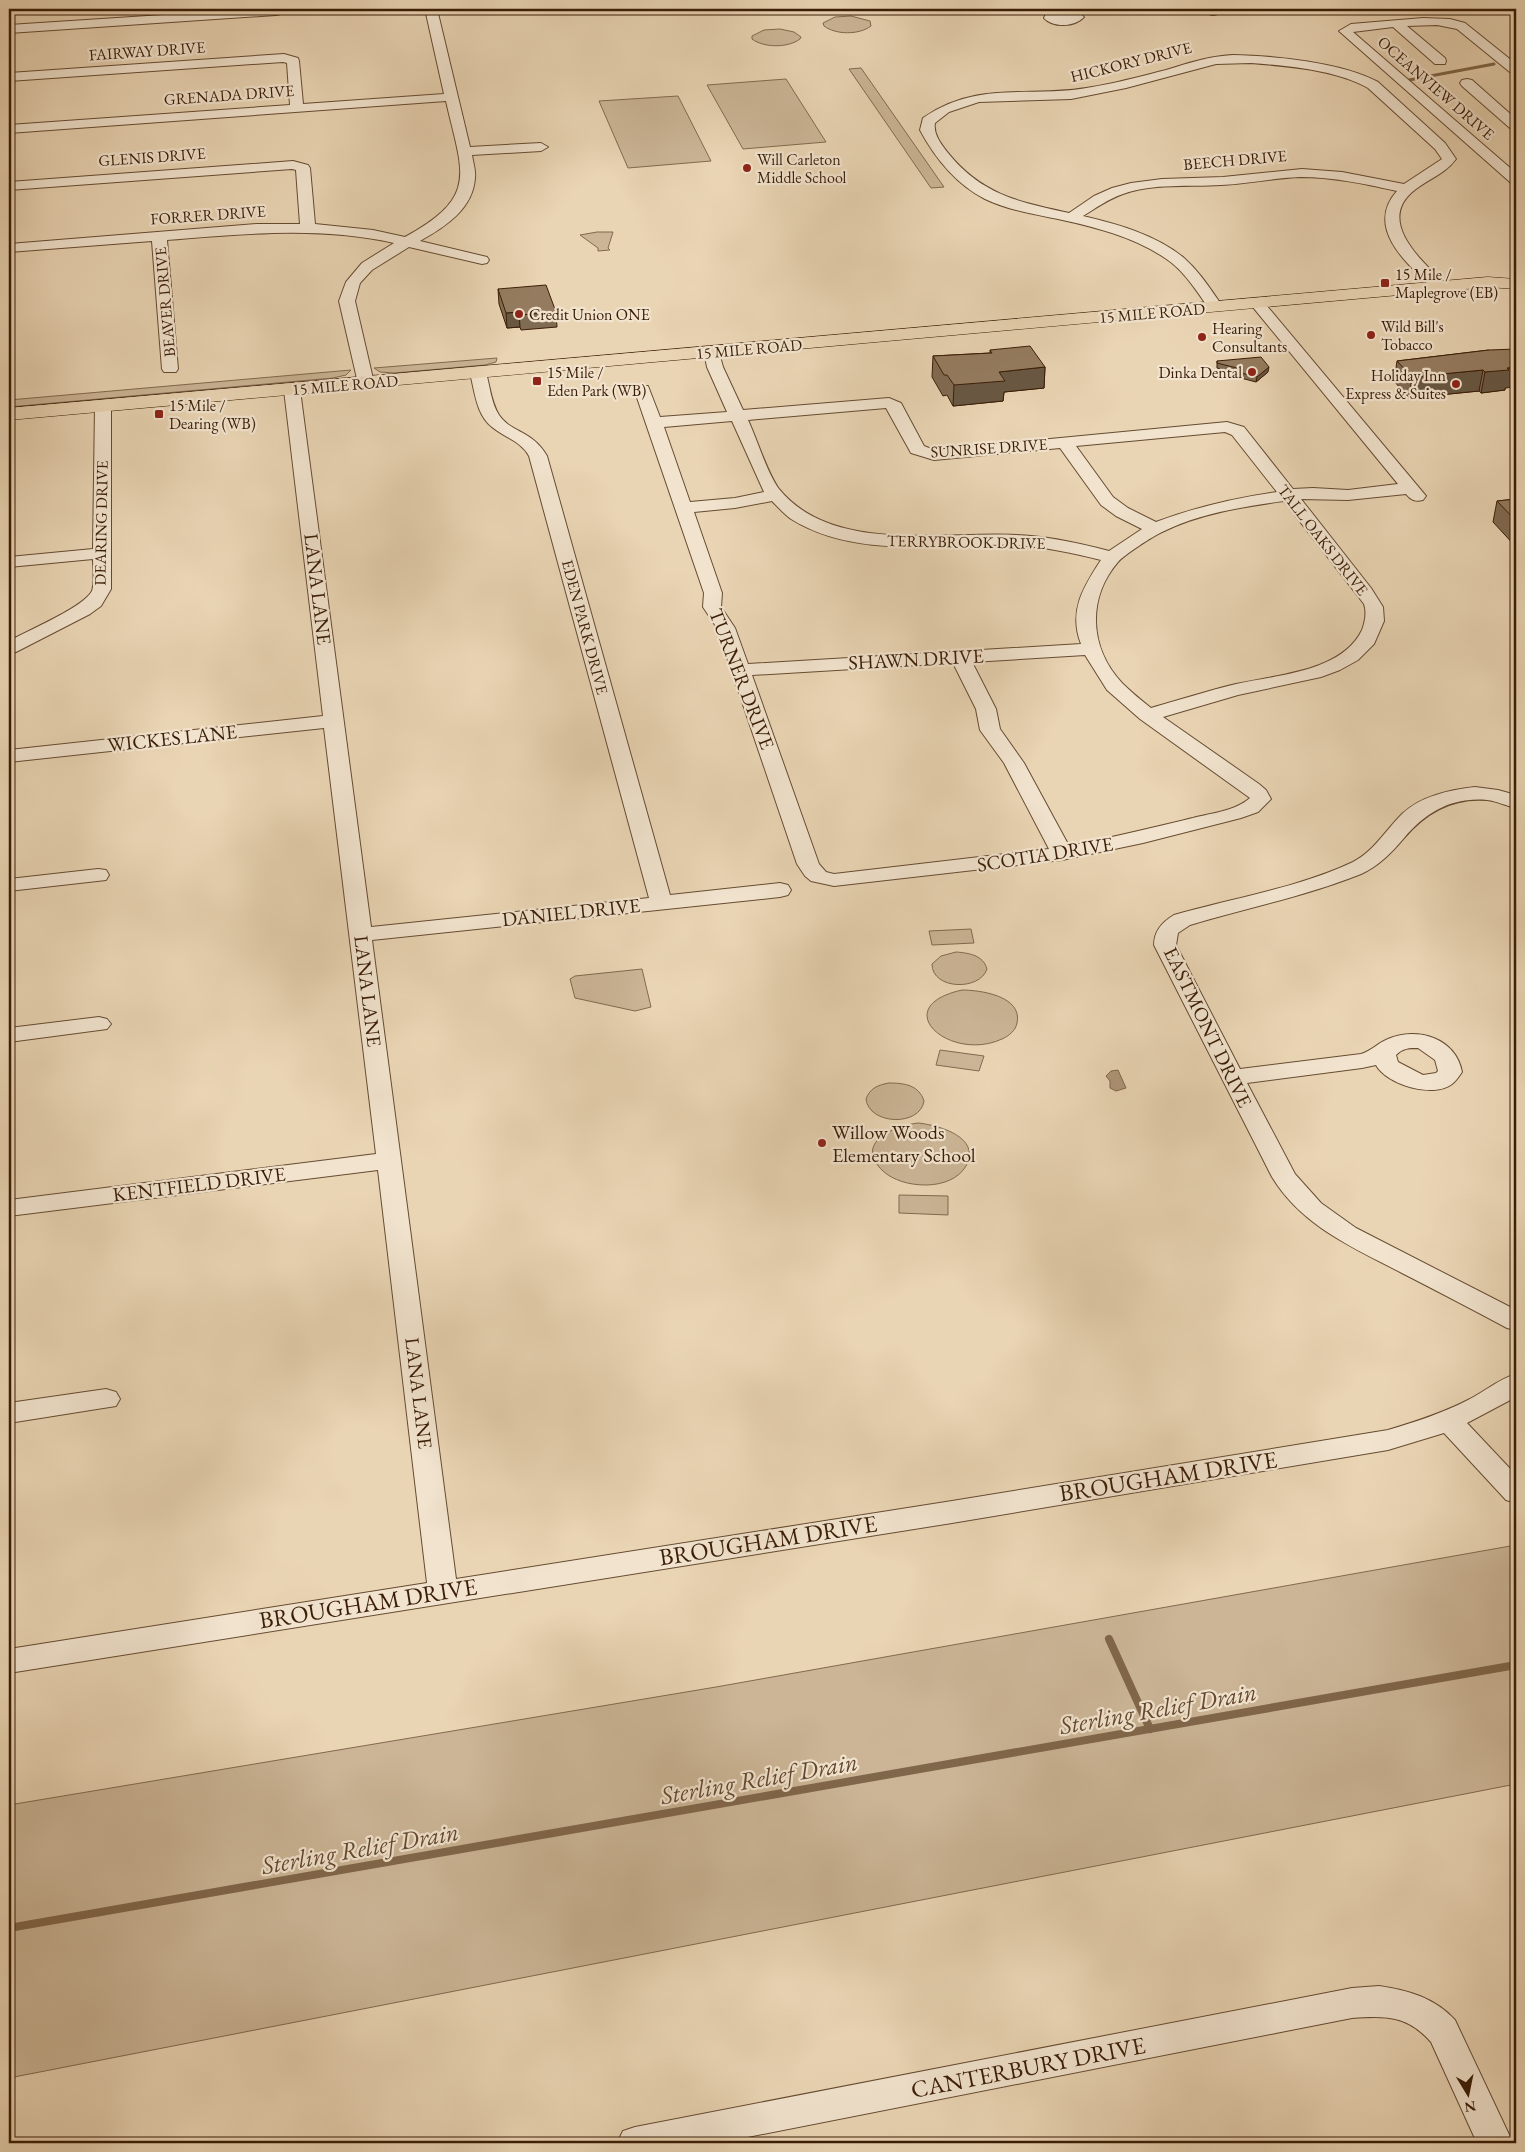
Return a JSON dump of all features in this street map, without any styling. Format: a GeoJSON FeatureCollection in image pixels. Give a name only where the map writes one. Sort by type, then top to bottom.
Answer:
{"type":"FeatureCollection","features":[{"type":"Feature","properties":{"kind":"main road","name":"15 MILE ROAD"},"geometry":{"type":"LineString","coordinates":[[1488,282],[1505,276],[1516,276]]}},
{"type":"Feature","properties":{"kind":"main road","name":"15 MILE ROAD"},"geometry":{"type":"LineString","coordinates":[[9,414],[366,384],[1488,282],[1516,284]]}},
{"type":"Feature","properties":{"kind":"street"},"geometry":{"type":"LineString","coordinates":[[9,29],[285,9]]}},
{"type":"Feature","properties":{"kind":"street"},"geometry":{"type":"LineString","coordinates":[[366,384],[347,301],[349,290],[364,269],[442,220],[463,195],[468,178],[464,151],[431,9]]}},
{"type":"Feature","properties":{"kind":"street"},"geometry":{"type":"LineString","coordinates":[[1203,9],[1213,11],[1224,9]]}},
{"type":"Feature","properties":{"kind":"street","name":"OCEANVIEW DRIVE"},"geometry":{"type":"LineString","coordinates":[[1516,70],[1461,26],[1450,22],[1352,28],[1345,32],[1516,180]]}},
{"type":"Feature","properties":{"kind":"street"},"geometry":{"type":"LineString","coordinates":[[1398,24],[1440,60]]}},
{"type":"Feature","properties":{"kind":"street","name":"FAIRWAY DRIVE"},"geometry":{"type":"LineString","coordinates":[[9,77],[288,59],[293,61],[297,108]]}},
{"type":"Feature","properties":{"kind":"street","name":"HICKORY DRIVE"},"geometry":{"type":"LineString","coordinates":[[1071,218],[1022,208],[986,194],[956,170],[932,140],[926,126],[928,121],[941,111],[976,99],[1003,96],[1076,95],[1131,84],[1215,60],[1260,59],[1352,76],[1373,85],[1440,146],[1449,159],[1407,189]]}},
{"type":"Feature","properties":{"kind":"street"},"geometry":{"type":"LineString","coordinates":[[1467,83],[1516,126]]}},
{"type":"Feature","properties":{"kind":"street","name":"GRENADA DRIVE"},"geometry":{"type":"LineString","coordinates":[[9,129],[452,97]]}},
{"type":"Feature","properties":{"kind":"street"},"geometry":{"type":"LineString","coordinates":[[1493,104],[1507,104]]}},
{"type":"Feature","properties":{"kind":"street"},"geometry":{"type":"LineString","coordinates":[[464,151],[541,146]]}},
{"type":"Feature","properties":{"kind":"street","name":"GLENIS DRIVE"},"geometry":{"type":"LineString","coordinates":[[9,186],[288,164],[303,168],[308,228]]}},
{"type":"Feature","properties":{"kind":"street","name":"BEECH DRIVE"},"geometry":{"type":"LineString","coordinates":[[1071,218],[1103,197],[1147,185],[1302,173],[1336,175],[1407,189]]}},
{"type":"Feature","properties":{"kind":"street"},"geometry":{"type":"LineString","coordinates":[[1407,189],[1395,204],[1393,218],[1395,235],[1401,248],[1440,287]]}},
{"type":"Feature","properties":{"kind":"street"},"geometry":{"type":"LineString","coordinates":[[1071,218],[1129,233],[1160,248],[1184,266],[1216,307]]}},
{"type":"Feature","properties":{"kind":"street","name":"FORRER DRIVE"},"geometry":{"type":"LineString","coordinates":[[9,248],[257,228],[308,228],[356,232],[409,242],[482,260]]}},
{"type":"Feature","properties":{"kind":"street","name":"BEAVER DRIVE"},"geometry":{"type":"LineString","coordinates":[[159,236],[170,369]]}},
{"type":"Feature","properties":{"kind":"street"},"geometry":{"type":"LineString","coordinates":[[1147,715],[1114,686],[1091,649],[1086,633],[1085,616],[1090,593],[1112,557],[1156,528],[1191,514],[1223,506],[1313,494],[1348,495],[1414,492],[1257,303]]}},
{"type":"Feature","properties":{"kind":"street","name":"TERRYBROOK DRIVE"},"geometry":{"type":"LineString","coordinates":[[712,352],[715,367],[770,487],[776,495],[800,516],[826,528],[871,538],[906,542],[1015,540],[1065,546],[1112,557]]}},
{"type":"Feature","properties":{"kind":"street","name":"EDEN PARK DRIVE"},"geometry":{"type":"LineString","coordinates":[[478,373],[491,416],[499,424],[526,438],[536,450],[661,903]]}},
{"type":"Feature","properties":{"kind":"street","name":"TURNER DRIVE"},"geometry":{"type":"LineString","coordinates":[[642,389],[713,593],[712,607],[726,628],[808,864],[812,873],[821,878]]}},
{"type":"Feature","properties":{"kind":"street","name":"LANA LANE"},"geometry":{"type":"LineString","coordinates":[[292,390],[444,1592]]}},
{"type":"Feature","properties":{"kind":"street","name":"SUNRISE DRIVE"},"geometry":{"type":"LineString","coordinates":[[654,423],[889,403],[895,407],[918,449],[927,454],[941,455],[1218,427],[1231,428]]}},
{"type":"Feature","properties":{"kind":"street","name":"DEARING DRIVE"},"geometry":{"type":"LineString","coordinates":[[9,648],[69,618],[94,602],[102,589],[103,406]]}},
{"type":"Feature","properties":{"kind":"street","name":"TALL OAKS DRIVE"},"geometry":{"type":"LineString","coordinates":[[1147,715],[1234,690],[1306,675],[1341,662],[1363,647],[1375,619],[1375,608],[1363,590],[1240,434],[1231,428]]}},
{"type":"Feature","properties":{"kind":"street"},"geometry":{"type":"LineString","coordinates":[[1065,442],[1107,501],[1122,512],[1156,528]]}},
{"type":"Feature","properties":{"kind":"street"},"geometry":{"type":"LineString","coordinates":[[683,508],[735,503],[776,495]]}},
{"type":"Feature","properties":{"kind":"street"},"geometry":{"type":"LineString","coordinates":[[9,562],[103,553]]}},
{"type":"Feature","properties":{"kind":"street","name":"SHAWN DRIVE"},"geometry":{"type":"LineString","coordinates":[[741,670],[1091,649]]}},
{"type":"Feature","properties":{"kind":"street"},"geometry":{"type":"LineString","coordinates":[[960,656],[986,709],[990,730],[1014,763],[1062,854]]}},
{"type":"Feature","properties":{"kind":"street","name":"SCOTIA DRIVE"},"geometry":{"type":"LineString","coordinates":[[821,878],[834,880],[1062,854],[1142,837],[1234,814],[1251,808],[1262,799],[1252,788],[1147,715]]}},
{"type":"Feature","properties":{"kind":"street","name":"WICKES LANE"},"geometry":{"type":"LineString","coordinates":[[9,756],[334,721]]}},
{"type":"Feature","properties":{"kind":"street","name":"EASTMONT DRIVE"},"geometry":{"type":"LineString","coordinates":[[1507,799],[1473,795],[1431,804],[1411,818],[1371,861],[1355,869],[1182,920],[1170,927],[1164,936],[1165,945],[1284,1177],[1308,1208],[1323,1220],[1347,1234],[1516,1321]]}},
{"type":"Feature","properties":{"kind":"street"},"geometry":{"type":"LineString","coordinates":[[9,886],[98,875]]}},
{"type":"Feature","properties":{"kind":"street","name":"DANIEL DRIVE"},"geometry":{"type":"LineString","coordinates":[[361,935],[780,890]]}},
{"type":"Feature","properties":{"kind":"street"},"geometry":{"type":"LineString","coordinates":[[9,1035],[100,1024]]}},
{"type":"Feature","properties":{"kind":"street"},"geometry":{"type":"LineString","coordinates":[[1232,1077],[1387,1058]]}},
{"type":"Feature","properties":{"kind":"street","name":"KENTFIELD DRIVE"},"geometry":{"type":"LineString","coordinates":[[9,1208],[389,1160]]}},
{"type":"Feature","properties":{"kind":"street","name":"BROUGHAM DRIVE"},"geometry":{"type":"LineString","coordinates":[[9,1661],[1358,1446],[1388,1440],[1449,1421],[1502,1394],[1516,1384]]}},
{"type":"Feature","properties":{"kind":"street"},"geometry":{"type":"LineString","coordinates":[[9,1413],[106,1399]]}},
{"type":"Feature","properties":{"kind":"street"},"geometry":{"type":"LineString","coordinates":[[1449,1421],[1516,1494]]}},
{"type":"Feature","properties":{"kind":"street","name":"CANTERBURY DRIVE"},"geometry":{"type":"LineString","coordinates":[[635,2143],[1352,2003],[1379,2001],[1399,2004],[1420,2011],[1443,2030],[1495,2143]]}},
{"type":"Feature","properties":{"kind":"shaded area"},"geometry":{"type":"Polygon","coordinates":[[[851,16],[870,21],[871,26],[860,31],[848,33],[829,29],[823,23],[835,17],[851,16]]]}},
{"type":"Feature","properties":{"kind":"shaded area"},"geometry":{"type":"Polygon","coordinates":[[[780,29],[794,32],[801,37],[795,42],[776,46],[763,44],[752,39],[752,36],[764,30],[780,29]]]}},
{"type":"Feature","properties":{"kind":"shaded area"},"geometry":{"type":"Polygon","coordinates":[[[861,68],[944,187],[931,188],[849,69],[861,68]]]}},
{"type":"Feature","properties":{"kind":"shaded area"},"geometry":{"type":"Polygon","coordinates":[[[786,79],[826,142],[743,149],[707,85],[786,79]]]}},
{"type":"Feature","properties":{"kind":"shaded area"},"geometry":{"type":"Polygon","coordinates":[[[678,96],[711,161],[628,168],[599,101],[678,96]]]}},
{"type":"Feature","properties":{"kind":"shaded area"},"geometry":{"type":"Polygon","coordinates":[[[613,232],[608,248],[610,250],[598,251],[598,248],[580,235],[613,232]]]}},
{"type":"Feature","properties":{"kind":"shaded area"},"geometry":{"type":"Polygon","coordinates":[[[497,358],[496,362],[485,365],[394,373],[380,372],[374,368],[497,358]]]}},
{"type":"Feature","properties":{"kind":"shaded area"},"geometry":{"type":"Polygon","coordinates":[[[351,370],[346,375],[333,378],[9,407],[9,400],[351,370]]]}},
{"type":"Feature","properties":{"kind":"shaded area"},"geometry":{"type":"Polygon","coordinates":[[[971,929],[974,943],[932,945],[929,931],[971,929]]]}},
{"type":"Feature","properties":{"kind":"shaded area"},"geometry":{"type":"Polygon","coordinates":[[[956,952],[970,954],[979,958],[987,969],[983,976],[967,984],[948,983],[940,979],[934,973],[932,964],[941,956],[956,952]]]}},
{"type":"Feature","properties":{"kind":"shaded area"},"geometry":{"type":"Polygon","coordinates":[[[642,969],[651,1007],[635,1011],[575,998],[570,979],[575,976],[642,969]]]}},
{"type":"Feature","properties":{"kind":"shaded area"},"geometry":{"type":"Polygon","coordinates":[[[962,990],[989,993],[1007,1001],[1013,1006],[1017,1014],[1017,1023],[1014,1030],[1002,1039],[982,1044],[963,1044],[946,1039],[934,1030],[928,1019],[929,1008],[940,998],[962,990]]]}},
{"type":"Feature","properties":{"kind":"shaded area"},"geometry":{"type":"Polygon","coordinates":[[[940,1050],[984,1056],[979,1071],[936,1065],[940,1050]]]}},
{"type":"Feature","properties":{"kind":"shaded area"},"geometry":{"type":"Polygon","coordinates":[[[1118,1070],[1126,1088],[1116,1091],[1110,1088],[1110,1081],[1106,1076],[1111,1071],[1118,1070]]]}},
{"type":"Feature","properties":{"kind":"shaded area"},"geometry":{"type":"Polygon","coordinates":[[[889,1083],[905,1084],[919,1091],[924,1101],[914,1115],[905,1119],[895,1120],[876,1114],[869,1108],[866,1099],[870,1092],[881,1085],[889,1083]]]}},
{"type":"Feature","properties":{"kind":"shaded area"},"geometry":{"type":"Polygon","coordinates":[[[918,1123],[936,1126],[956,1134],[963,1140],[968,1147],[969,1156],[966,1166],[959,1174],[938,1184],[926,1185],[902,1181],[891,1177],[883,1171],[875,1161],[872,1152],[875,1144],[888,1132],[918,1123]]]}},
{"type":"Feature","properties":{"kind":"shaded area"},"geometry":{"type":"Polygon","coordinates":[[[899,1195],[948,1196],[948,1215],[899,1213],[899,1195]]]}},
{"type":"Feature","properties":{"kind":"shaded area","name":"Sterling Relief Drain"},"geometry":{"type":"Polygon","coordinates":[[[1516,1545],[1516,1784],[9,2078],[9,1805],[716,1687],[1516,1545]]]}},
{"type":"Feature","properties":{"kind":"building"},"geometry":{"type":"Polygon","coordinates":[[[546,285],[556,312],[520,315],[519,312],[506,313],[498,289],[546,285]]]}},
{"type":"Feature","properties":{"kind":"building"},"geometry":{"type":"Polygon","coordinates":[[[1030,346],[1045,367],[999,372],[1005,381],[954,385],[947,375],[944,375],[933,356],[992,353],[990,350],[1030,346]]]}},
{"type":"Feature","properties":{"kind":"building"},"geometry":{"type":"Polygon","coordinates":[[[1516,349],[1516,367],[1507,368],[1509,370],[1485,372],[1483,370],[1412,377],[1397,361],[1489,350],[1516,349]]]}},
{"type":"Feature","properties":{"kind":"building"},"geometry":{"type":"Polygon","coordinates":[[[1261,357],[1269,367],[1257,377],[1237,372],[1241,369],[1217,363],[1217,361],[1261,357]]]}},
{"type":"Feature","properties":{"kind":"building"},"geometry":{"type":"Polygon","coordinates":[[[1516,499],[1516,521],[1497,501],[1516,499]]]}},
{"type":"Feature","properties":{"kind":"waterway"},"geometry":{"type":"LineString","coordinates":[[1409,80],[1494,64]]}},
{"type":"Feature","properties":{"kind":"waterway"},"geometry":{"type":"LineString","coordinates":[[1109,1639],[1150,1729]]}},
{"type":"Feature","properties":{"kind":"waterway","name":"Sterling Relief Drain"},"geometry":{"type":"LineString","coordinates":[[1150,1729],[1516,1665]]}},
{"type":"Feature","properties":{"kind":"waterway","name":"Sterling Relief Drain"},"geometry":{"type":"LineString","coordinates":[[9,1928],[1150,1729]]}},
{"type":"Feature","properties":{"kind":"place","name":"Will Carleton Middle School"},"geometry":{"type":"Point","coordinates":[747,168]}},
{"type":"Feature","properties":{"kind":"place","name":"15 Mile / Maplegrove (EB)"},"geometry":{"type":"Point","coordinates":[1385,283]}},
{"type":"Feature","properties":{"kind":"place","name":"Credit Union ONE"},"geometry":{"type":"Point","coordinates":[519,314]}},
{"type":"Feature","properties":{"kind":"place","name":"Wild Bill's Tobacco"},"geometry":{"type":"Point","coordinates":[1371,335]}},
{"type":"Feature","properties":{"kind":"place","name":"Hearing Consultants"},"geometry":{"type":"Point","coordinates":[1202,337]}},
{"type":"Feature","properties":{"kind":"place","name":"Dinka Dental"},"geometry":{"type":"Point","coordinates":[1252,372]}},
{"type":"Feature","properties":{"kind":"place","name":"15 Mile / Eden Park (WB)"},"geometry":{"type":"Point","coordinates":[537,381]}},
{"type":"Feature","properties":{"kind":"place","name":"Holiday Inn Express & Suites"},"geometry":{"type":"Point","coordinates":[1456,384]}},
{"type":"Feature","properties":{"kind":"place","name":"15 Mile / Dearing (WB)"},"geometry":{"type":"Point","coordinates":[159,414]}},
{"type":"Feature","properties":{"kind":"place","name":"Willow Woods Elementary School"},"geometry":{"type":"Point","coordinates":[822,1143]}}]}
